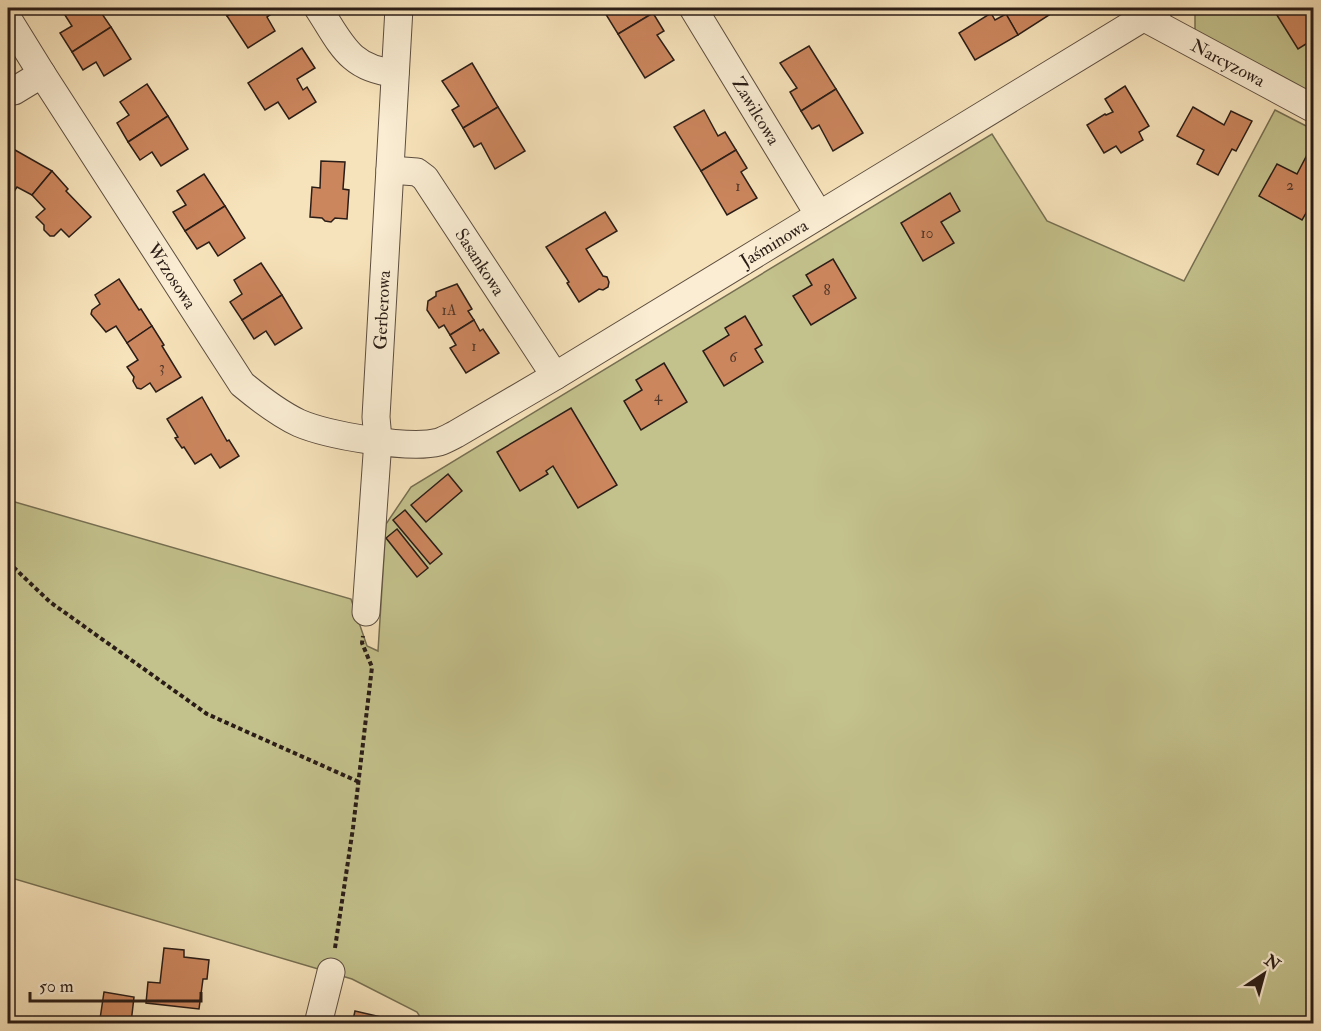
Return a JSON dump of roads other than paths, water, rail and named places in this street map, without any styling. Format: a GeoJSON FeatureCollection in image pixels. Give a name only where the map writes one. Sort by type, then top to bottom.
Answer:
{"type":"FeatureCollection","features":[{"type":"Feature","properties":{"kind":"street"},"geometry":{"type":"LineString","coordinates":[[318,8],[344,48],[357,62],[377,71],[395,73]]}},
{"type":"Feature","properties":{"kind":"street","name":"Gerberowa"},"geometry":{"type":"LineString","coordinates":[[366,612],[378,440],[376,417],[399,8]]}},
{"type":"Feature","properties":{"kind":"street","name":"Zawilcowa"},"geometry":{"type":"LineString","coordinates":[[693,8],[819,215]]}},
{"type":"Feature","properties":{"kind":"street","name":"Jaśminowa"},"geometry":{"type":"LineString","coordinates":[[378,440],[402,444],[440,441],[555,376],[1151,12]]}},
{"type":"Feature","properties":{"kind":"street","name":"Narcyzowa"},"geometry":{"type":"LineString","coordinates":[[1151,12],[1314,109]]}},
{"type":"Feature","properties":{"kind":"street","name":"Wrzosowa"},"geometry":{"type":"LineString","coordinates":[[8,20],[242,384],[279,412],[300,423],[335,434],[378,440]]}},
{"type":"Feature","properties":{"kind":"street"},"geometry":{"type":"LineString","coordinates":[[8,92],[14,91],[42,74]]}},
{"type":"Feature","properties":{"kind":"street","name":"Sasankowa"},"geometry":{"type":"LineString","coordinates":[[390,170],[417,172],[425,178],[555,376]]}},
{"type":"Feature","properties":{"kind":"street"},"geometry":{"type":"LineString","coordinates":[[318,1023],[331,972]]}}]}
